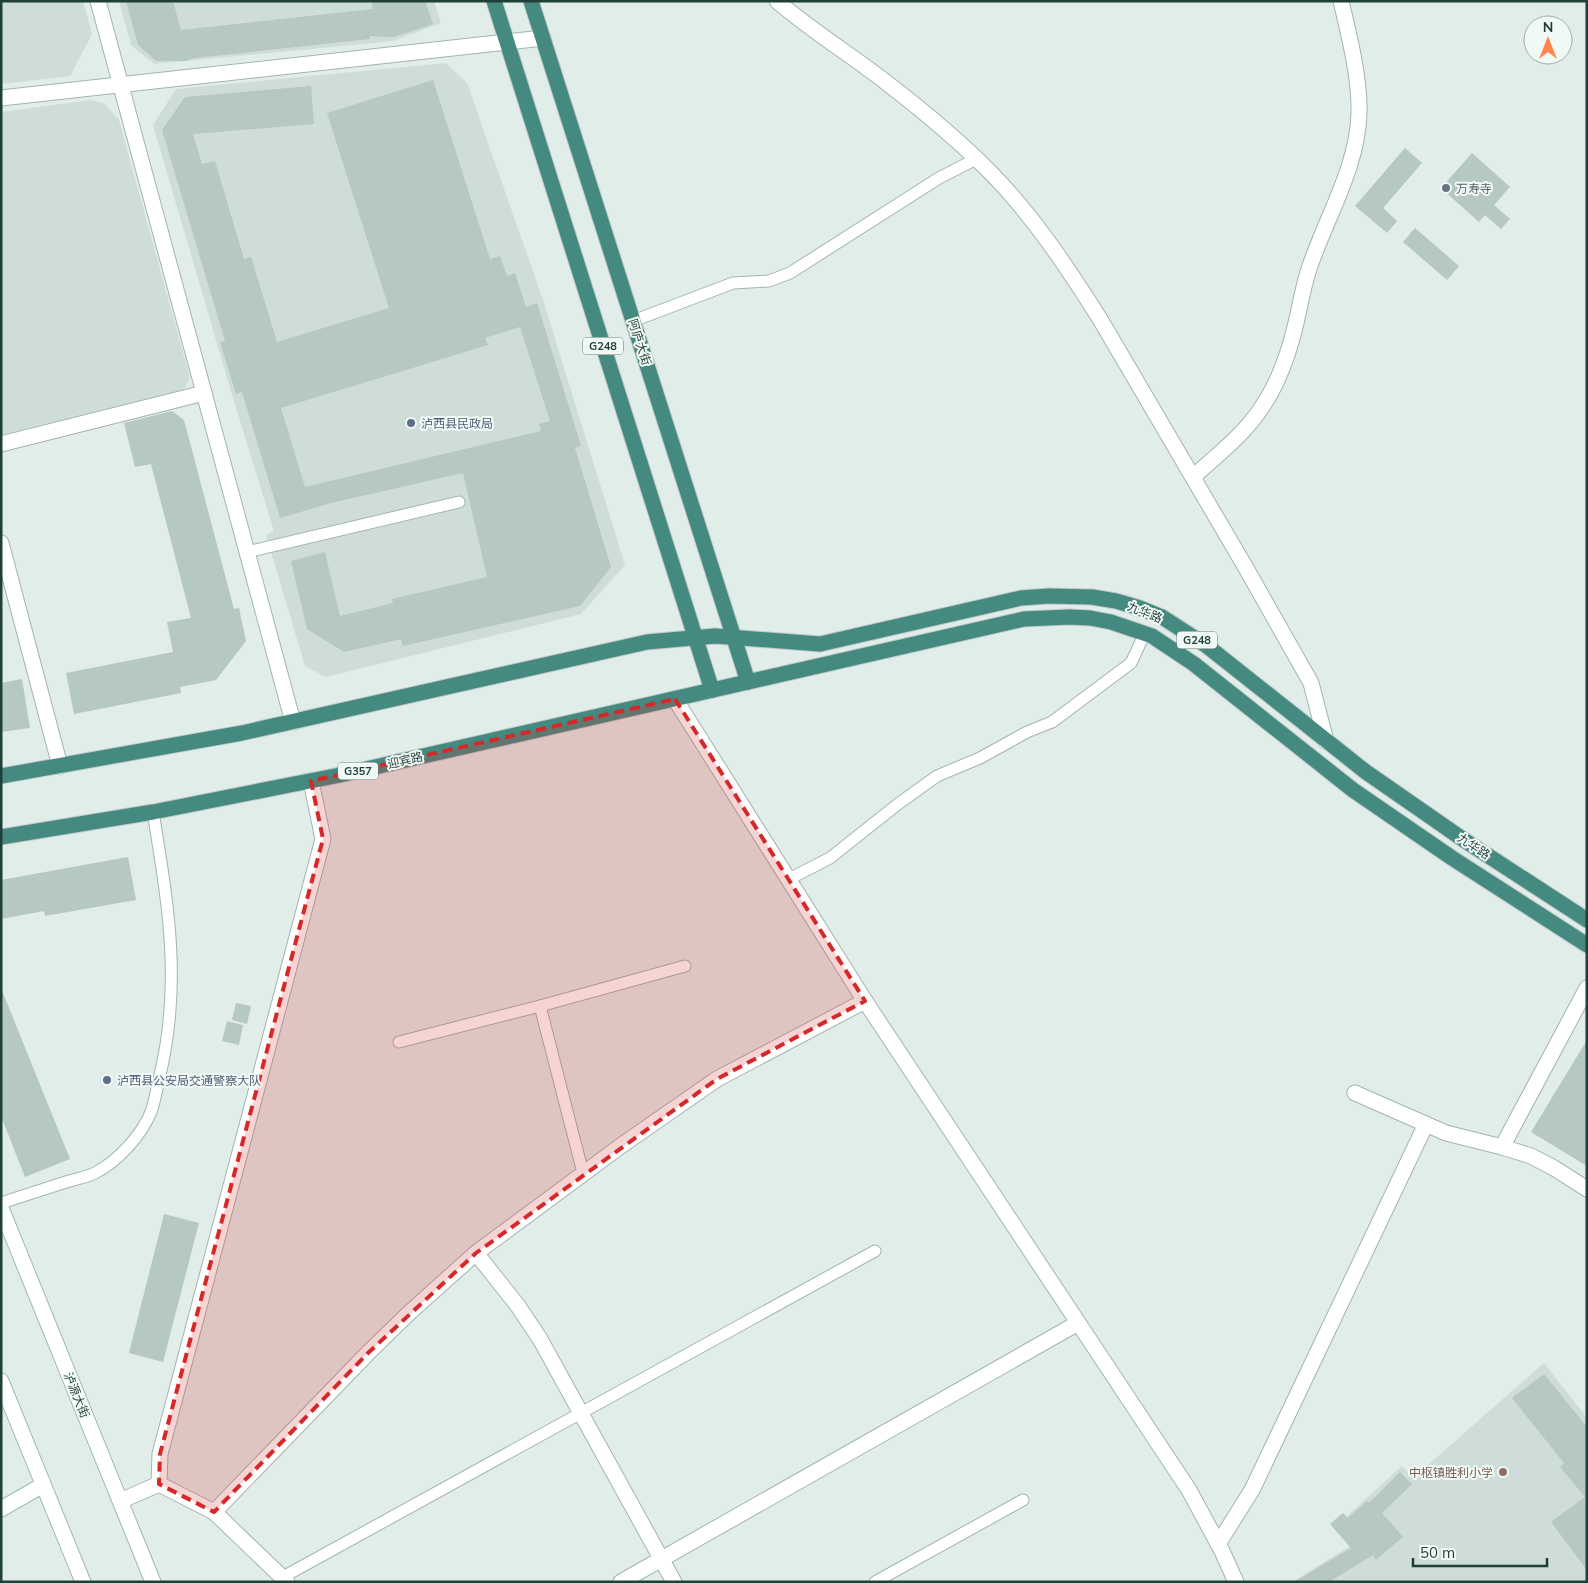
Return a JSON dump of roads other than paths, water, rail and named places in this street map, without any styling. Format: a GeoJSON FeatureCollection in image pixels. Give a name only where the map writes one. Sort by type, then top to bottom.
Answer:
{"type":"FeatureCollection","features":[{"type":"Feature","properties":{"kind":"highway","name":"G248"},"geometry":{"type":"LineString","coordinates":[[494,1],[712,690]]}},
{"type":"Feature","properties":{"kind":"highway","name":"阿庐大街"},"geometry":{"type":"LineString","coordinates":[[532,1],[748,682]]}},
{"type":"Feature","properties":{"kind":"highway","name":"九华路"},"geometry":{"type":"LineString","coordinates":[[733,638],[820,644],[1021,598],[1092,597],[1140,608],[1162,617],[1207,646],[1366,772],[1464,840],[1587,920]]}},
{"type":"Feature","properties":{"kind":"highway","name":"九华路"},"geometry":{"type":"LineString","coordinates":[[748,682],[1024,619],[1070,617],[1111,622],[1152,636],[1194,664],[1353,790],[1452,858],[1587,945]]}},
{"type":"Feature","properties":{"kind":"highway","name":"G248"},"geometry":{"type":"LineString","coordinates":[[695,637],[715,636],[733,638]]}},
{"type":"Feature","properties":{"kind":"highway"},"geometry":{"type":"LineString","coordinates":[[1,776],[293,722],[647,642],[695,637]]}},
{"type":"Feature","properties":{"kind":"highway","name":"迎宾路"},"geometry":{"type":"LineString","coordinates":[[1,837],[153,812],[311,781],[748,682]]}},
{"type":"Feature","properties":{"kind":"street"},"geometry":{"type":"LineString","coordinates":[[98,1],[293,722]]}},
{"type":"Feature","properties":{"kind":"street"},"geometry":{"type":"LineString","coordinates":[[777,1],[888,83],[976,159],[1010,194],[1050,243],[1076,281],[1193,477],[1311,683],[1326,741]]}},
{"type":"Feature","properties":{"kind":"street"},"geometry":{"type":"LineString","coordinates":[[1193,477],[1247,428],[1274,389],[1296,326],[1308,272],[1352,158],[1358,129],[1359,97],[1350,39],[1341,1]]}},
{"type":"Feature","properties":{"kind":"street"},"geometry":{"type":"LineString","coordinates":[[1,98],[543,38]]}},
{"type":"Feature","properties":{"kind":"street"},"geometry":{"type":"LineString","coordinates":[[1,444],[204,393]]}},
{"type":"Feature","properties":{"kind":"street"},"geometry":{"type":"LineString","coordinates":[[1,543],[60,766]]}},
{"type":"Feature","properties":{"kind":"street"},"geometry":{"type":"LineString","coordinates":[[675,699],[865,1001],[1189,1490],[1236,1582]]}},
{"type":"Feature","properties":{"kind":"street"},"geometry":{"type":"LineString","coordinates":[[159,1484],[160,1454],[323,839],[311,781]]}},
{"type":"Feature","properties":{"kind":"street"},"geometry":{"type":"LineString","coordinates":[[1502,1147],[1587,988]]}},
{"type":"Feature","properties":{"kind":"street"},"geometry":{"type":"LineString","coordinates":[[214,1512],[375,1346],[421,1301],[476,1253],[583,1173],[717,1080],[865,1001]]}},
{"type":"Feature","properties":{"kind":"street"},"geometry":{"type":"LineString","coordinates":[[1355,1093],[1446,1133],[1532,1156],[1587,1189]]}},
{"type":"Feature","properties":{"kind":"street"},"geometry":{"type":"LineString","coordinates":[[1218,1544],[1252,1490],[1426,1124]]}},
{"type":"Feature","properties":{"kind":"street","name":"泸源大街"},"geometry":{"type":"LineString","coordinates":[[1,1208],[153,1582]]}},
{"type":"Feature","properties":{"kind":"street"},"geometry":{"type":"LineString","coordinates":[[476,1253],[518,1306],[544,1346],[674,1582]]}},
{"type":"Feature","properties":{"kind":"street"},"geometry":{"type":"LineString","coordinates":[[621,1582],[1078,1323]]}},
{"type":"Feature","properties":{"kind":"street"},"geometry":{"type":"LineString","coordinates":[[1,1381],[83,1582]]}},
{"type":"Feature","properties":{"kind":"street"},"geometry":{"type":"LineString","coordinates":[[120,1500],[159,1484],[214,1512],[285,1579]]}},
{"type":"Feature","properties":{"kind":"street"},"geometry":{"type":"LineString","coordinates":[[1,1509],[44,1485]]}},
{"type":"Feature","properties":{"kind":"lane"},"geometry":{"type":"LineString","coordinates":[[633,321],[732,283],[768,281],[790,273],[930,183],[976,159]]}},
{"type":"Feature","properties":{"kind":"lane"},"geometry":{"type":"LineString","coordinates":[[247,552],[459,502]]}},
{"type":"Feature","properties":{"kind":"lane"},"geometry":{"type":"LineString","coordinates":[[788,880],[830,858],[937,776],[980,758],[1027,732],[1052,722],[1131,663],[1145,633]]}},
{"type":"Feature","properties":{"kind":"lane"},"geometry":{"type":"LineString","coordinates":[[1,1202],[95,1173],[126,1148],[151,1112],[164,1056],[172,997],[172,947],[167,896],[153,812]]}},
{"type":"Feature","properties":{"kind":"lane"},"geometry":{"type":"LineString","coordinates":[[399,1042],[685,966]]}},
{"type":"Feature","properties":{"kind":"lane"},"geometry":{"type":"LineString","coordinates":[[540,1006],[583,1173]]}},
{"type":"Feature","properties":{"kind":"lane"},"geometry":{"type":"LineString","coordinates":[[285,1579],[875,1251]]}},
{"type":"Feature","properties":{"kind":"lane"},"geometry":{"type":"LineString","coordinates":[[875,1582],[1023,1500]]}},
{"type":"Feature","properties":{"kind":"place","name":"万寿寺"},"geometry":{"type":"Point","coordinates":[1446,188]}},
{"type":"Feature","properties":{"kind":"place","name":"泸西县民政局"},"geometry":{"type":"Point","coordinates":[411,423]}},
{"type":"Feature","properties":{"kind":"place","name":"泸西县公安局交通警察大队"},"geometry":{"type":"Point","coordinates":[107,1080]}},
{"type":"Feature","properties":{"kind":"place","name":"中枢镇胜利小学"},"geometry":{"type":"Point","coordinates":[1503,1472]}}]}
